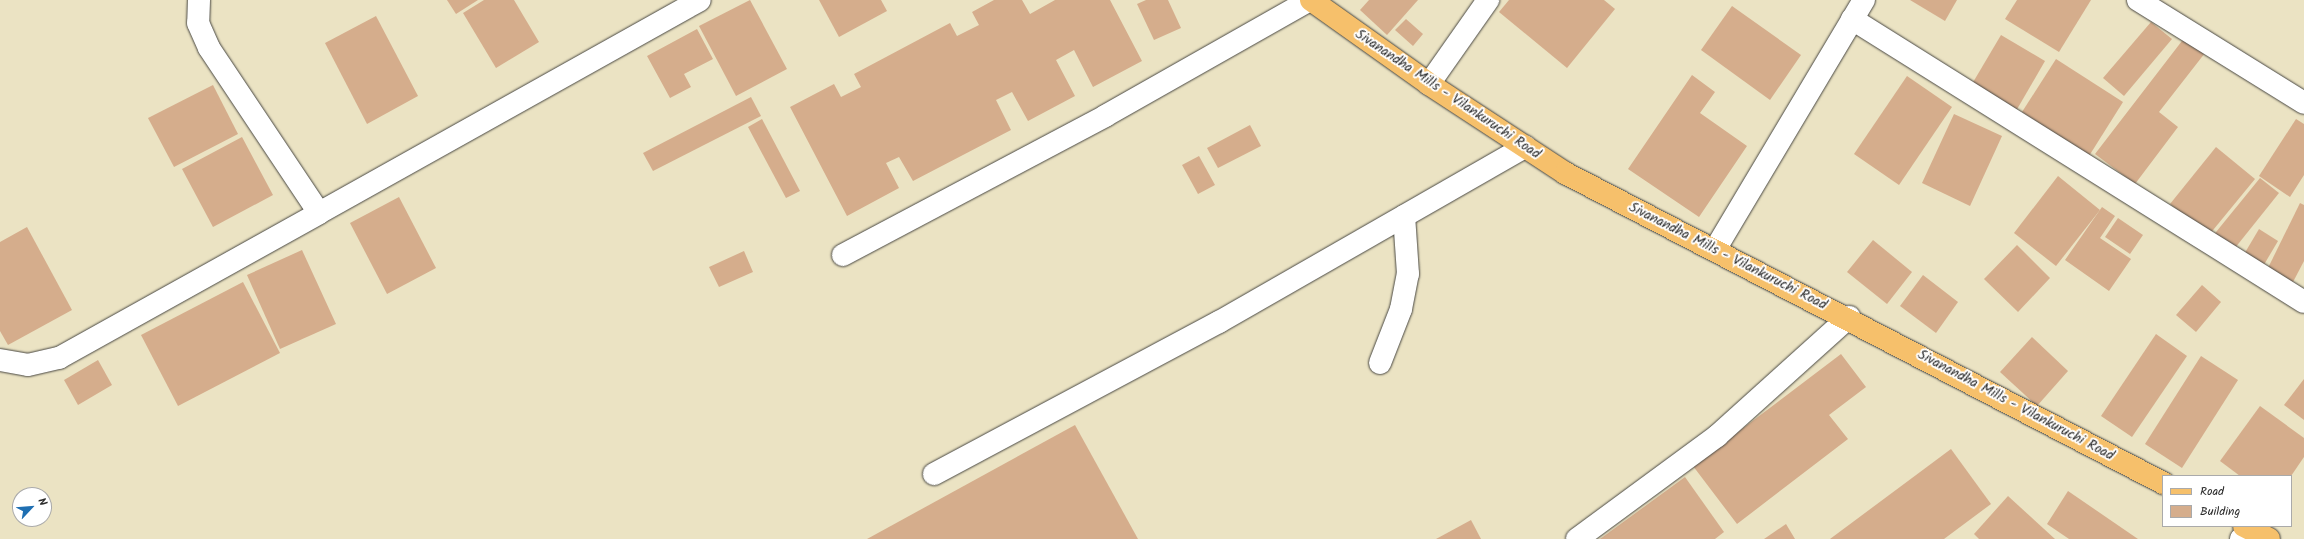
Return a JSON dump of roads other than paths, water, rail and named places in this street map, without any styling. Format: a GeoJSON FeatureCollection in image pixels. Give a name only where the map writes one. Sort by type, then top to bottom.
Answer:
{"type":"FeatureCollection","features":[{"type":"Feature","properties":{"kind":"main road","name":"Sivanandha Mills - Vilankuruchi Road"},"geometry":{"type":"LineString","coordinates":[[1311,0],[1428,84],[1565,173],[1716,248],[2162,482]]}},
{"type":"Feature","properties":{"kind":"street"},"geometry":{"type":"LineString","coordinates":[[199,0],[198,23],[209,48],[319,213]]}},
{"type":"Feature","properties":{"kind":"street"},"geometry":{"type":"LineString","coordinates":[[0,360],[28,365],[59,358],[700,0]]}},
{"type":"Feature","properties":{"kind":"street"},"geometry":{"type":"LineString","coordinates":[[843,255],[1105,116],[1311,0]]}},
{"type":"Feature","properties":{"kind":"street"},"geometry":{"type":"LineString","coordinates":[[1428,84],[1488,0]]}},
{"type":"Feature","properties":{"kind":"street"},"geometry":{"type":"LineString","coordinates":[[1716,248],[1864,0]]}},
{"type":"Feature","properties":{"kind":"street"},"geometry":{"type":"LineString","coordinates":[[2138,0],[2304,103]]}},
{"type":"Feature","properties":{"kind":"street"},"geometry":{"type":"LineString","coordinates":[[1852,19],[2304,302]]}},
{"type":"Feature","properties":{"kind":"street"},"geometry":{"type":"LineString","coordinates":[[934,474],[1219,322],[1525,147]]}},
{"type":"Feature","properties":{"kind":"street"},"geometry":{"type":"LineString","coordinates":[[1380,363],[1401,309],[1408,274],[1404,216]]}},
{"type":"Feature","properties":{"kind":"street"},"geometry":{"type":"LineString","coordinates":[[1577,539],[1718,436],[1849,317]]}}]}
